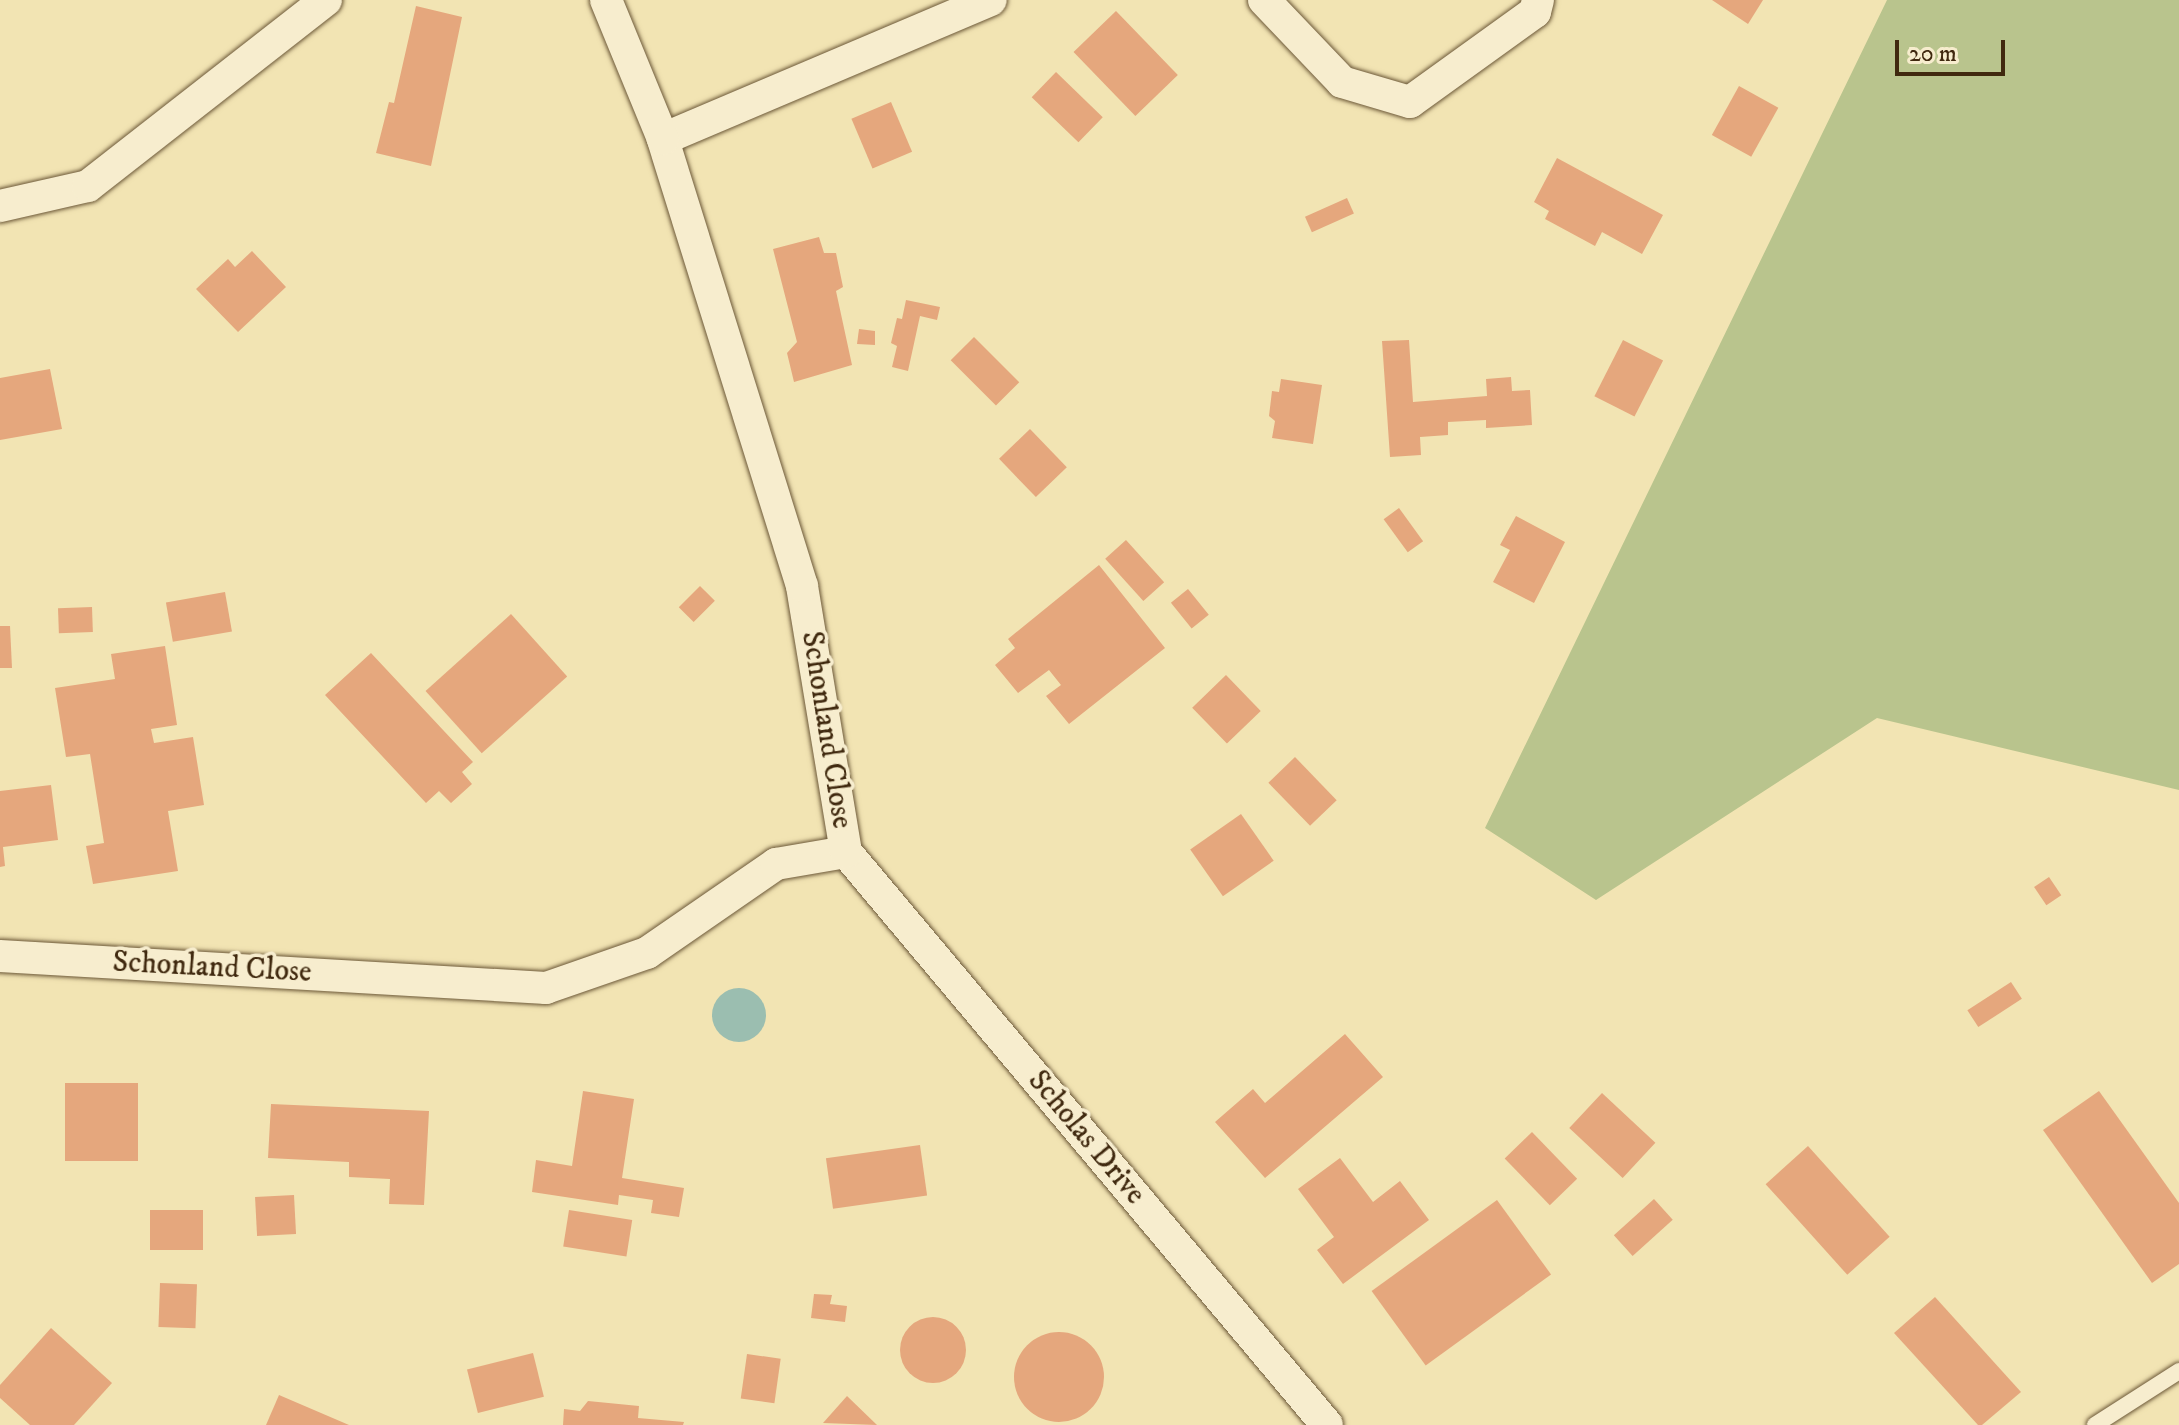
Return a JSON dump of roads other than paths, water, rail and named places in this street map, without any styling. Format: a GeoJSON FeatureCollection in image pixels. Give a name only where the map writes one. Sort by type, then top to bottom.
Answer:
{"type":"FeatureCollection","features":[{"type":"Feature","properties":{"kind":"street"},"geometry":{"type":"LineString","coordinates":[[0,206],[88,186],[326,0]]}},
{"type":"Feature","properties":{"kind":"street","name":"Schonland Close"},"geometry":{"type":"LineString","coordinates":[[0,956],[546,988],[647,953],[776,864],[846,852],[802,586],[663,139],[606,0]]}},
{"type":"Feature","properties":{"kind":"street"},"geometry":{"type":"LineString","coordinates":[[663,139],[991,0]]}},
{"type":"Feature","properties":{"kind":"street"},"geometry":{"type":"LineString","coordinates":[[1264,0],[1342,82],[1410,102],[1535,12],[1538,0]]}},
{"type":"Feature","properties":{"kind":"street","name":"Scholas Drive"},"geometry":{"type":"LineString","coordinates":[[846,852],[1327,1425]]}},
{"type":"Feature","properties":{"kind":"lane"},"geometry":{"type":"LineString","coordinates":[[2095,1425],[2179,1371]]}}]}
